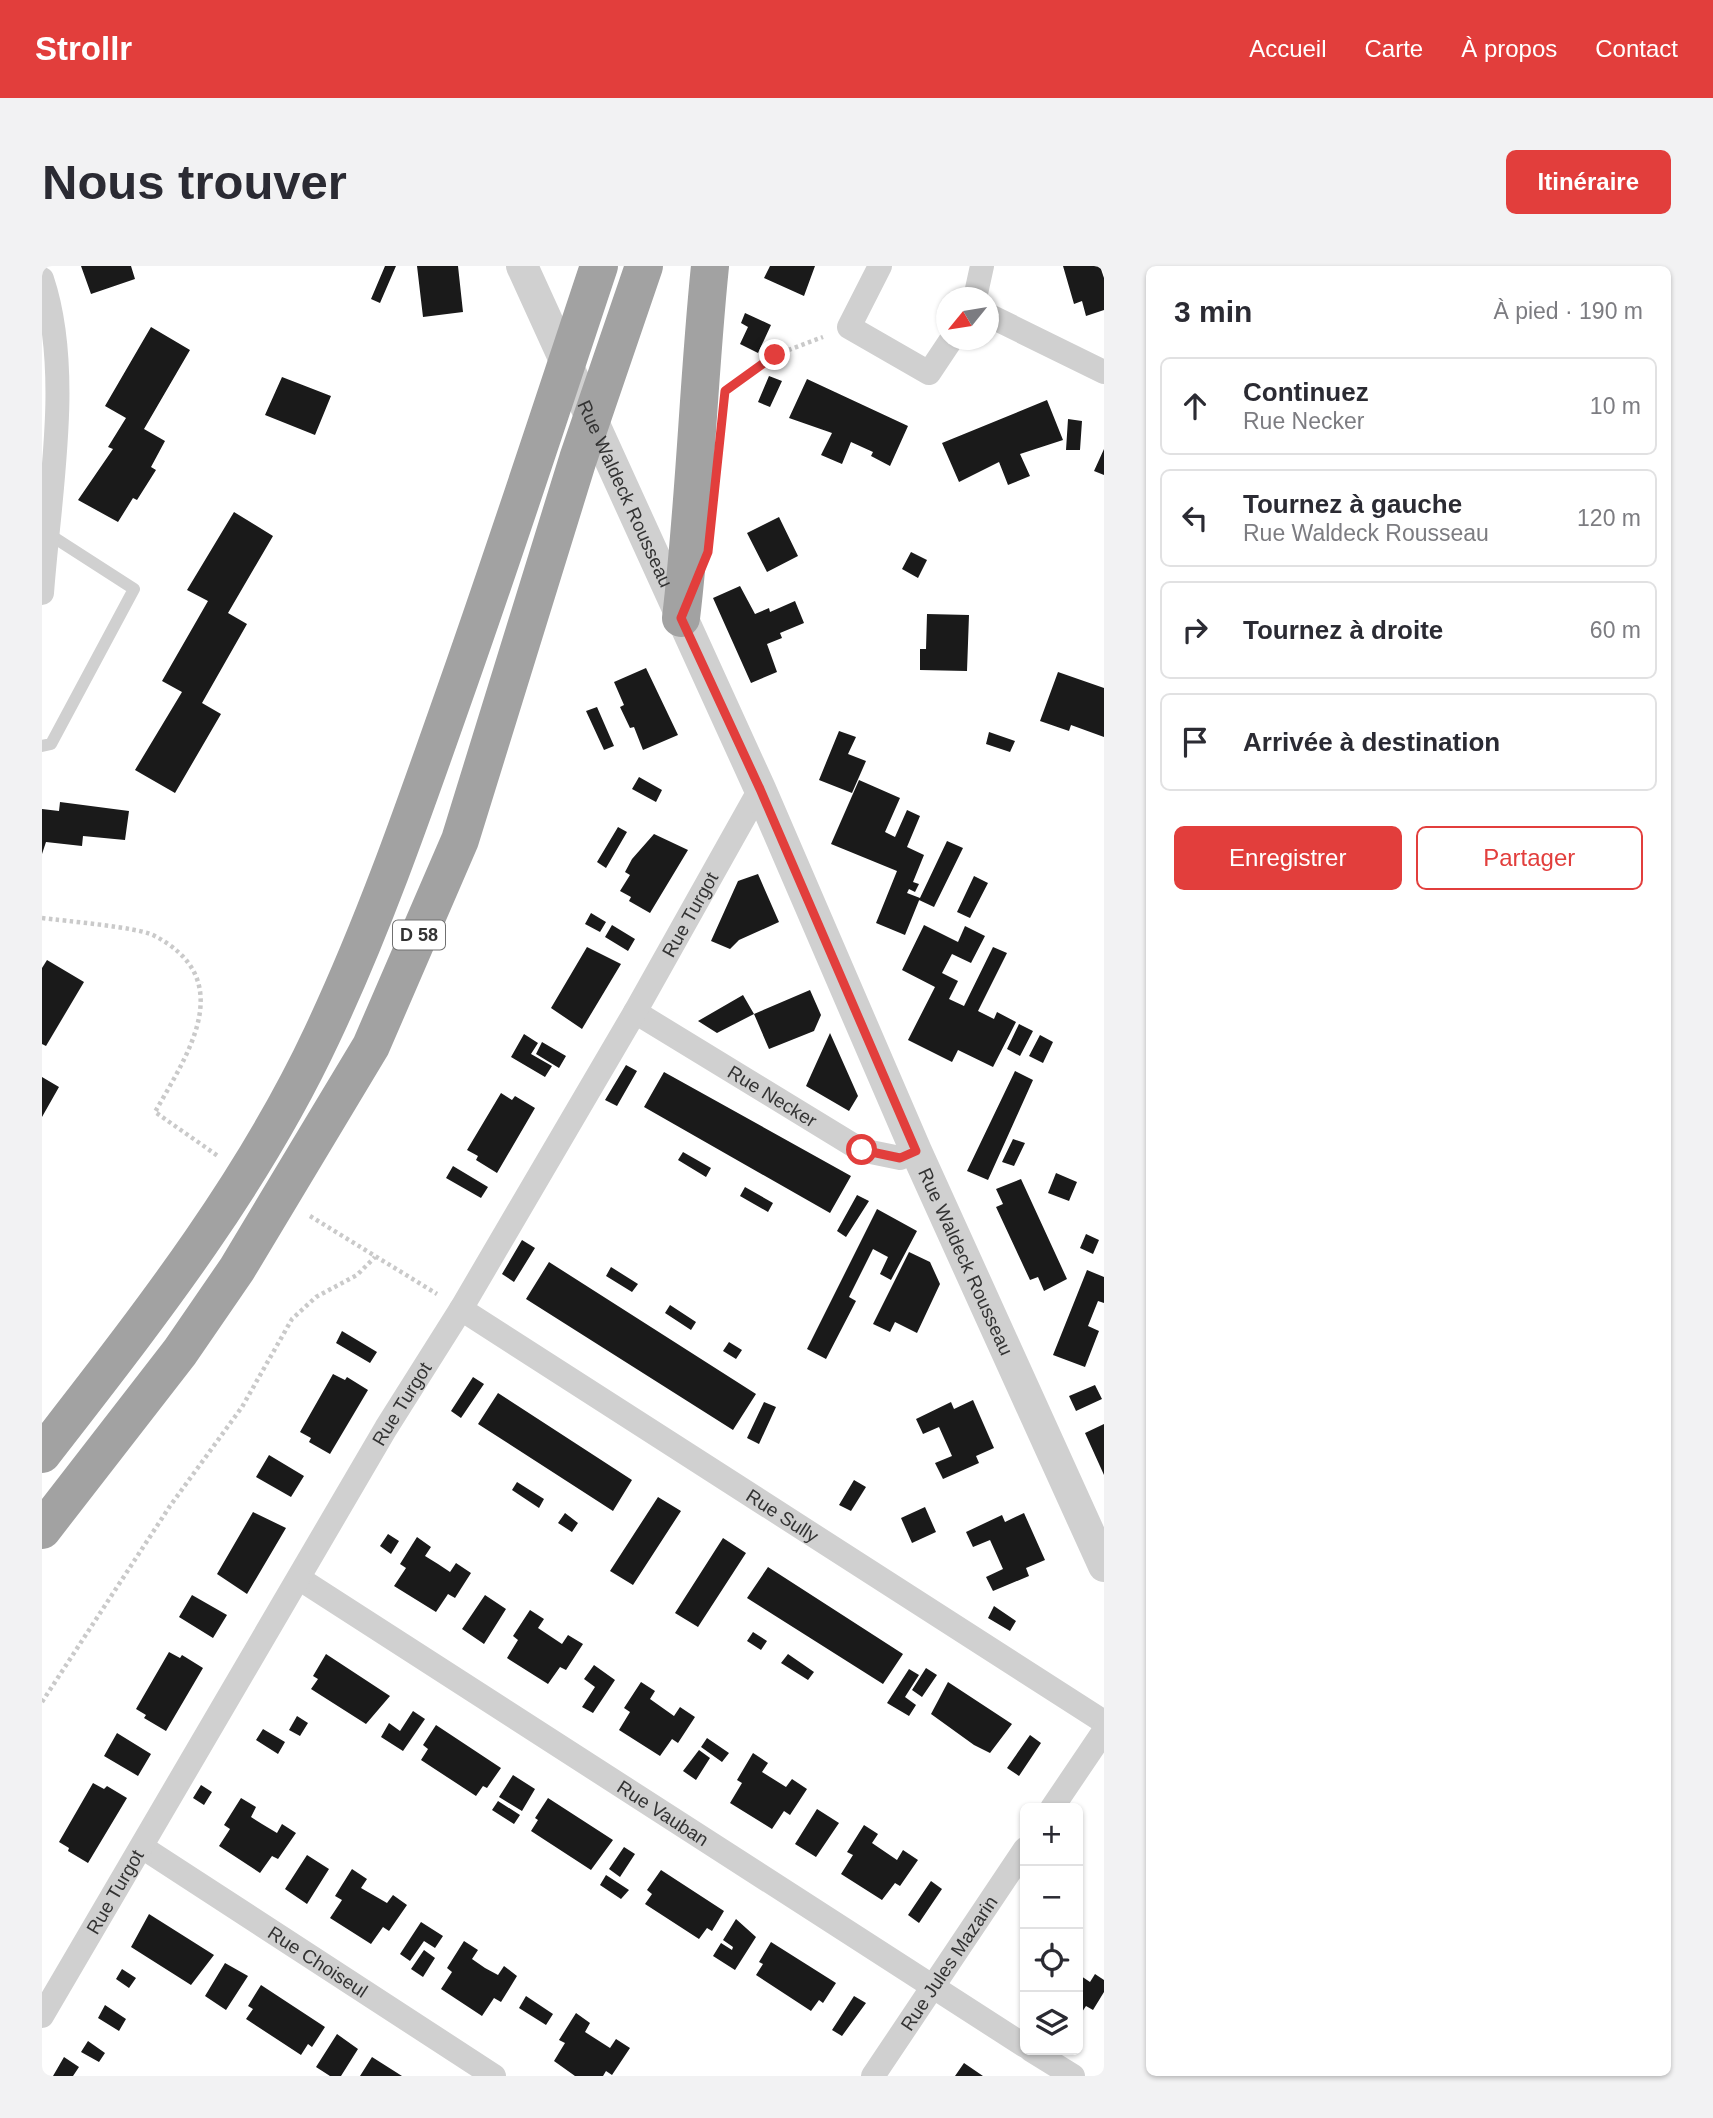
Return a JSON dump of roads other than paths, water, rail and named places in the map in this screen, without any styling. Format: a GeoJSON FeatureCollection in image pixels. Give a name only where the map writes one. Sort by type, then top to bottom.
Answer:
{"type":"FeatureCollection","features":[{"type":"Feature","properties":{"kind":"highway","name":"D 58"},"geometry":{"type":"LineString","coordinates":[[42,1454],[206,1237],[264,1143],[322,1035],[398,856],[497,575],[599,266]]}},
{"type":"Feature","properties":{"kind":"highway","name":"D 58"},"geometry":{"type":"LineString","coordinates":[[42,1530],[180,1352],[237,1269],[370,1046],[460,840],[578,459],[644,266]]}},
{"type":"Feature","properties":{"kind":"highway"},"geometry":{"type":"LineString","coordinates":[[681,618],[691,539],[699,370],[710,266]]}},
{"type":"Feature","properties":{"kind":"street","name":"Rue Waldeck Rousseau"},"geometry":{"type":"LineString","coordinates":[[522,266],[760,789],[916,1151],[1104,1566]]}},
{"type":"Feature","properties":{"kind":"street"},"geometry":{"type":"LineString","coordinates":[[880,266],[849,327],[929,373],[944,350]]}},
{"type":"Feature","properties":{"kind":"street"},"geometry":{"type":"LineString","coordinates":[[977,287],[982,266]]}},
{"type":"Feature","properties":{"kind":"street"},"geometry":{"type":"LineString","coordinates":[[42,279],[52,308],[58,392],[42,593]]}},
{"type":"Feature","properties":{"kind":"street"},"geometry":{"type":"LineString","coordinates":[[999,320],[1104,372]]}},
{"type":"Feature","properties":{"kind":"street","name":"Rue Turgot"},"geometry":{"type":"LineString","coordinates":[[42,2016],[386,1428],[461,1310],[635,1012],[760,789]]}},
{"type":"Feature","properties":{"kind":"street","name":"Rue Necker"},"geometry":{"type":"LineString","coordinates":[[635,1012],[862,1150],[900,1158],[916,1151]]}},
{"type":"Feature","properties":{"kind":"street","name":"Rue Sully"},"geometry":{"type":"LineString","coordinates":[[461,1310],[1104,1722]]}},
{"type":"Feature","properties":{"kind":"street","name":"Rue Vauban"},"geometry":{"type":"LineString","coordinates":[[300,1579],[1020,2043]]}},
{"type":"Feature","properties":{"kind":"street"},"geometry":{"type":"LineString","coordinates":[[1055,1803],[1104,1731]]}},
{"type":"Feature","properties":{"kind":"street","name":"Rue Choiseul"},"geometry":{"type":"LineString","coordinates":[[142,1847],[494,2076]]}},
{"type":"Feature","properties":{"kind":"street","name":"Rue Jules Mazarin"},"geometry":{"type":"LineString","coordinates":[[873,2076],[1020,1856]]}},
{"type":"Feature","properties":{"kind":"street"},"geometry":{"type":"LineString","coordinates":[[1039,2055],[1073,2076]]}},
{"type":"Feature","properties":{"kind":"lane"},"geometry":{"type":"LineString","coordinates":[[42,747],[51,744],[134,589],[46,533]]}}]}
